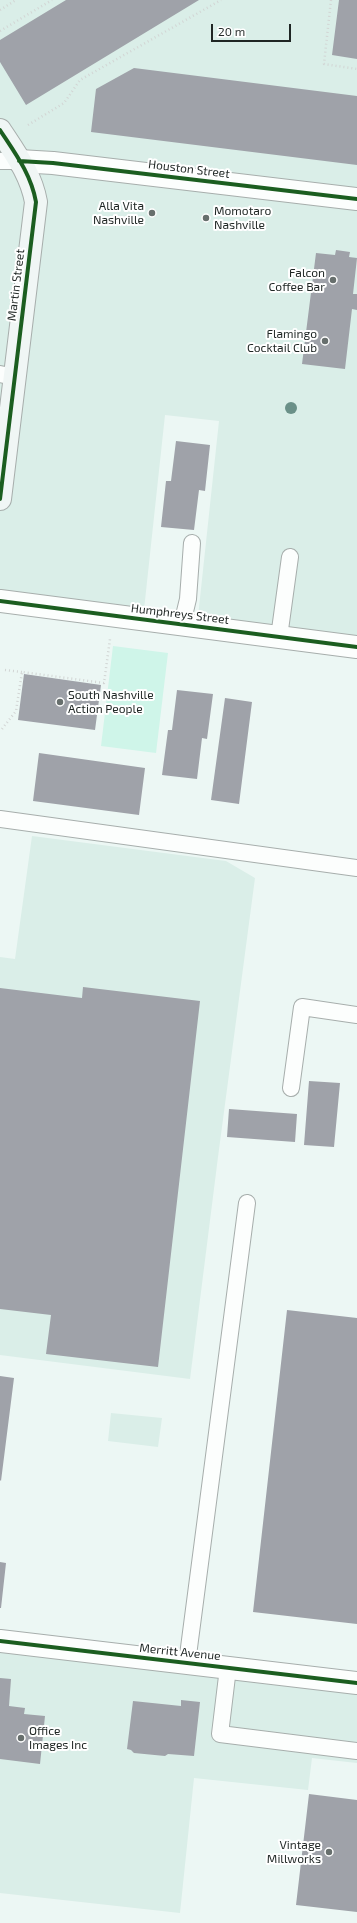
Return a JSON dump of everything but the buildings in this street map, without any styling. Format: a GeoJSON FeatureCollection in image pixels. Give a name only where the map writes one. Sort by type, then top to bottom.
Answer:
{"type":"FeatureCollection","features":[{"type":"Feature","properties":{"kind":"street","name":"Martin Street"},"geometry":{"type":"LineString","coordinates":[[0,130],[10,161],[28,174],[33,187],[36,202],[8,376],[0,499]]}},
{"type":"Feature","properties":{"kind":"street","name":"Houston Street"},"geometry":{"type":"LineString","coordinates":[[10,161],[53,163],[357,199]]}},
{"type":"Feature","properties":{"kind":"street","name":"Humphreys Street"},"geometry":{"type":"LineString","coordinates":[[0,601],[357,647]]}},
{"type":"Feature","properties":{"kind":"street","name":"Merritt Avenue"},"geometry":{"type":"LineString","coordinates":[[0,1641],[357,1683]]}},
{"type":"Feature","properties":{"kind":"lane"},"geometry":{"type":"LineString","coordinates":[[182,624],[188,599],[192,543]]}},
{"type":"Feature","properties":{"kind":"lane"},"geometry":{"type":"LineString","coordinates":[[279,637],[290,557]]}},
{"type":"Feature","properties":{"kind":"lane"},"geometry":{"type":"LineString","coordinates":[[0,819],[357,868]]}},
{"type":"Feature","properties":{"kind":"lane"},"geometry":{"type":"LineString","coordinates":[[291,1088],[302,1007],[357,1015]]}},
{"type":"Feature","properties":{"kind":"lane"},"geometry":{"type":"LineString","coordinates":[[187,1663],[247,1203]]}},
{"type":"Feature","properties":{"kind":"lane"},"geometry":{"type":"LineString","coordinates":[[228,1668],[220,1734],[357,1751]]}},
{"type":"Feature","properties":{"kind":"path"},"geometry":{"type":"LineString","coordinates":[[0,10],[16,0]]}},
{"type":"Feature","properties":{"kind":"path"},"geometry":{"type":"LineString","coordinates":[[0,31],[52,0]]}},
{"type":"Feature","properties":{"kind":"path"},"geometry":{"type":"LineString","coordinates":[[28,125],[64,103],[80,80],[221,0]]}},
{"type":"Feature","properties":{"kind":"path"},"geometry":{"type":"LineString","coordinates":[[331,0],[324,64],[357,69]]}},
{"type":"Feature","properties":{"kind":"path"},"geometry":{"type":"LineString","coordinates":[[5,670],[104,683],[110,639]]}},
{"type":"Feature","properties":{"kind":"path"},"geometry":{"type":"LineString","coordinates":[[2,729],[16,710],[22,672]]}},
{"type":"Feature","properties":{"kind":"shaded area"},"geometry":{"type":"Polygon","coordinates":[[[0,0],[357,0],[357,647],[197,626],[219,421],[165,415],[143,619],[0,601],[0,0]]]}},
{"type":"Feature","properties":{"kind":"shaded area"},"geometry":{"type":"Polygon","coordinates":[[[32,836],[226,861],[255,878],[190,1379],[0,1355],[0,957],[15,959],[32,836]]]}},
{"type":"Feature","properties":{"kind":"shaded area"},"geometry":{"type":"Polygon","coordinates":[[[111,1413],[162,1418],[158,1447],[108,1441],[111,1413]]]}},
{"type":"Feature","properties":{"kind":"shaded area"},"geometry":{"type":"Polygon","coordinates":[[[0,1641],[357,1683],[357,1763],[312,1758],[308,1790],[194,1778],[180,1913],[0,1893],[0,1641]]]}},
{"type":"Feature","properties":{"kind":"green space"},"geometry":{"type":"Polygon","coordinates":[[[113,646],[168,653],[156,753],[101,746],[113,646]]]}},
{"type":"Feature","properties":{"kind":"cycle path"},"geometry":{"type":"LineString","coordinates":[[0,130],[26,173],[34,192],[36,202],[0,499]]}},
{"type":"Feature","properties":{"kind":"cycle path"},"geometry":{"type":"LineString","coordinates":[[19,161],[53,163],[357,199]]}},
{"type":"Feature","properties":{"kind":"cycle path"},"geometry":{"type":"LineString","coordinates":[[0,601],[357,647]]}},
{"type":"Feature","properties":{"kind":"cycle path"},"geometry":{"type":"LineString","coordinates":[[0,1641],[357,1683]]}},
{"type":"Feature","properties":{"kind":"place","name":"Alla Vita Nashville"},"geometry":{"type":"Point","coordinates":[152,213]}},
{"type":"Feature","properties":{"kind":"place","name":"Momotaro Nashville"},"geometry":{"type":"Point","coordinates":[206,218]}},
{"type":"Feature","properties":{"kind":"place","name":"Falcon Coffee Bar"},"geometry":{"type":"Point","coordinates":[333,280]}},
{"type":"Feature","properties":{"kind":"place","name":"Flamingo Cocktail Club"},"geometry":{"type":"Point","coordinates":[325,341]}},
{"type":"Feature","properties":{"kind":"place","name":"South Nashville Action People"},"geometry":{"type":"Point","coordinates":[60,702]}},
{"type":"Feature","properties":{"kind":"place","name":"Office Images Inc"},"geometry":{"type":"Point","coordinates":[21,1738]}},
{"type":"Feature","properties":{"kind":"place","name":"Vintage Millworks"},"geometry":{"type":"Point","coordinates":[329,1852]}}]}
